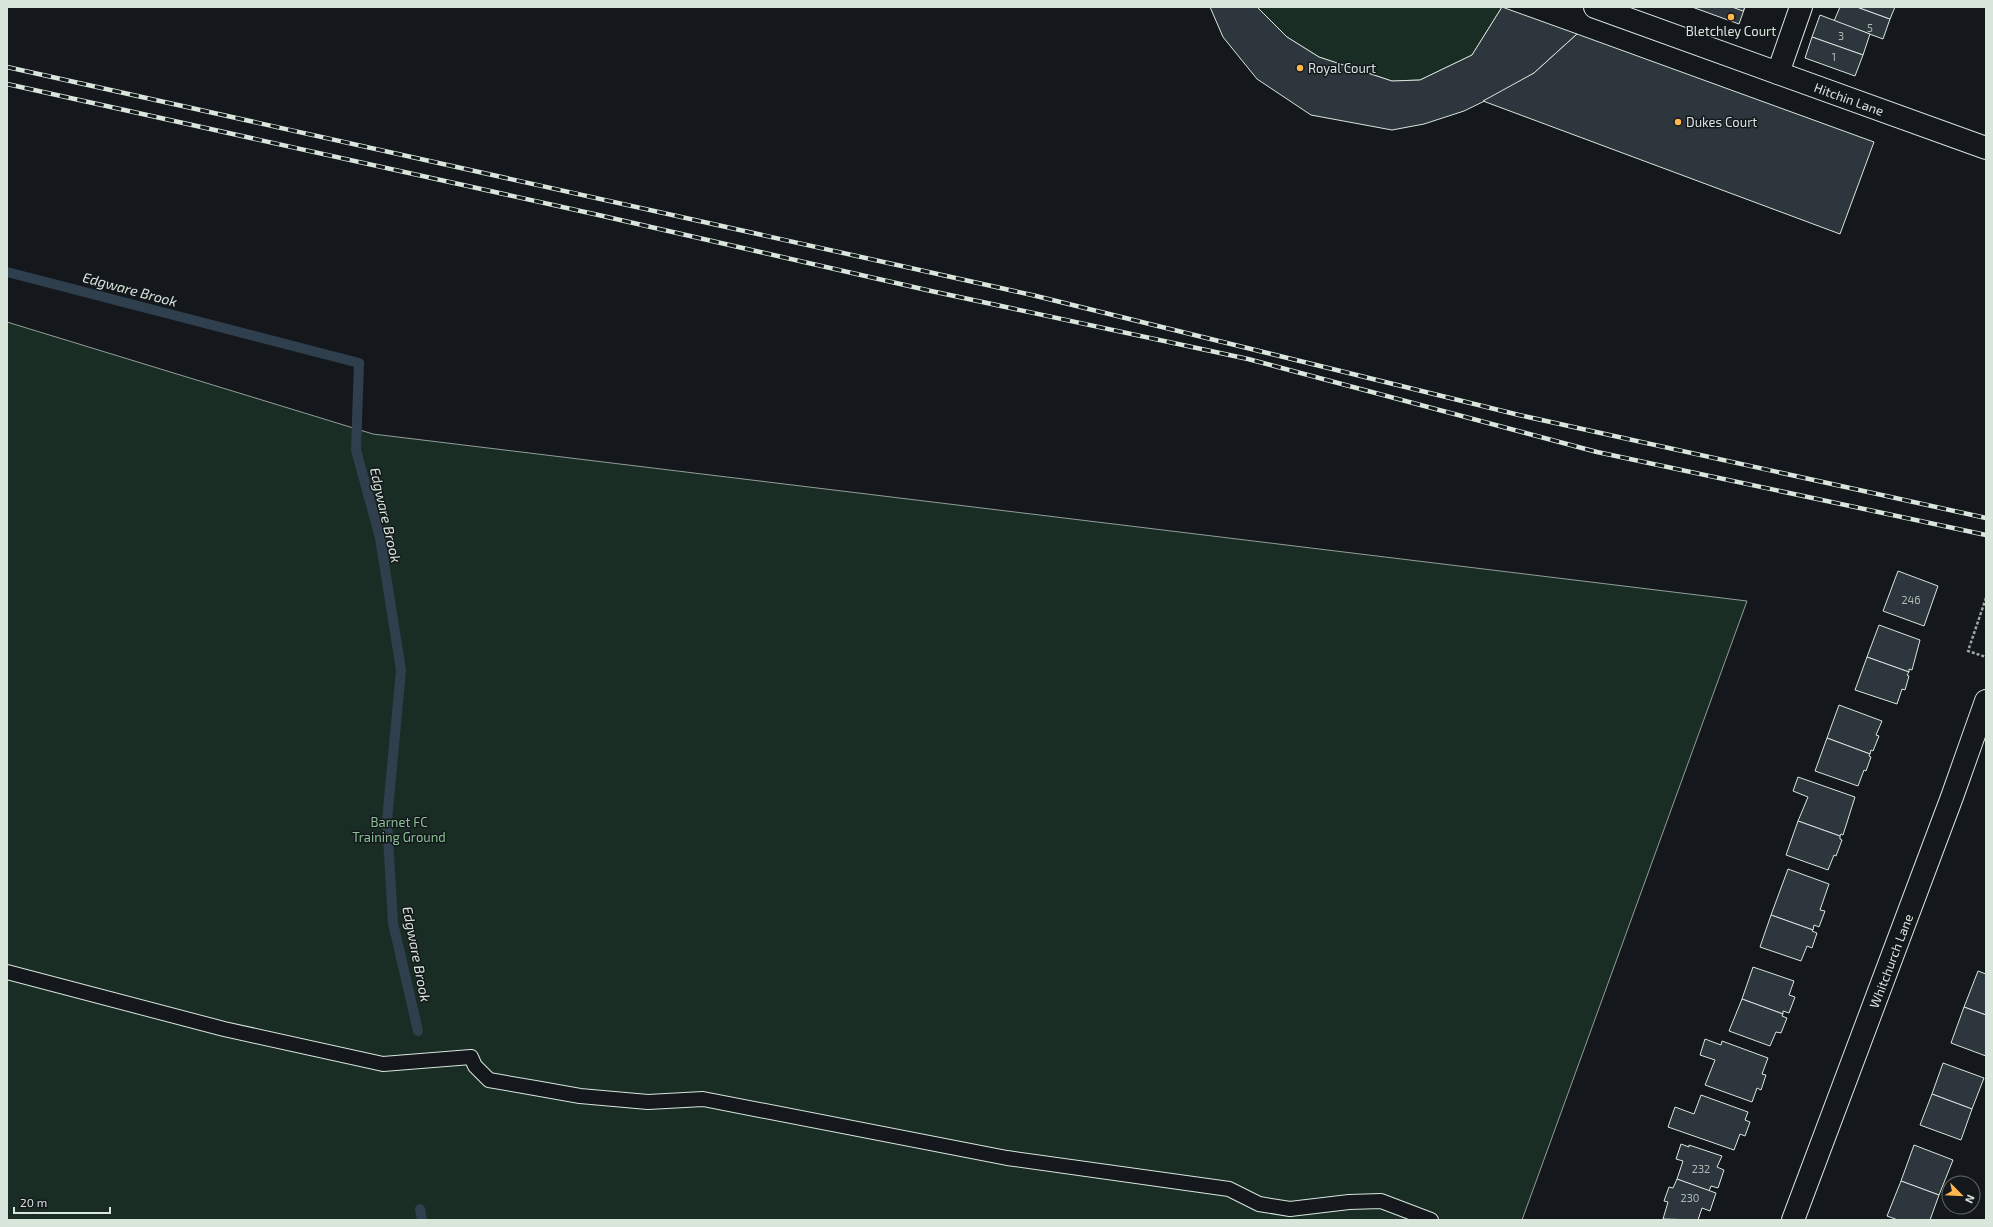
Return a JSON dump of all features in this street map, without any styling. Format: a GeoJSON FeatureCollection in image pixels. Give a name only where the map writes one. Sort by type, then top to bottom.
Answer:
{"type":"FeatureCollection","features":[{"type":"Feature","properties":{"kind":"main road","name":"Hitchin Lane"},"geometry":{"type":"LineString","coordinates":[[1595,7],[1986,148]]}},
{"type":"Feature","properties":{"kind":"main road"},"geometry":{"type":"LineString","coordinates":[[1778,73],[1801,7]]}},
{"type":"Feature","properties":{"kind":"main road","name":"Whitchurch Lane"},"geometry":{"type":"LineString","coordinates":[[1793,1220],[1944,820],[1986,701]]}},
{"type":"Feature","properties":{"kind":"lane"},"geometry":{"type":"LineString","coordinates":[[7,972],[224,1029],[383,1064],[471,1057],[475,1066],[489,1080],[580,1096],[648,1102],[703,1099],[1006,1158],[1229,1189],[1259,1204],[1290,1208],[1349,1202],[1381,1201],[1430,1220]]}},
{"type":"Feature","properties":{"kind":"path"},"geometry":{"type":"LineString","coordinates":[[1986,598],[1968,651],[1986,657]]}},
{"type":"Feature","properties":{"kind":"green space"},"geometry":{"type":"Polygon","coordinates":[[[1257,7],[1502,7],[1472,55],[1420,80],[1392,81],[1319,57],[1287,37],[1257,7]]]}},
{"type":"Feature","properties":{"kind":"green space","name":"Barnet FC Training Ground"},"geometry":{"type":"Polygon","coordinates":[[[7,322],[373,434],[1747,601],[1522,1220],[7,1220],[7,322]]]}},
{"type":"Feature","properties":{"kind":"building","name":"Royal Court"},"geometry":{"type":"Polygon","coordinates":[[[1210,7],[1257,7],[1287,37],[1319,57],[1392,81],[1420,80],[1472,55],[1502,7],[1577,34],[1534,73],[1501,93],[1464,111],[1424,124],[1392,130],[1311,115],[1257,79],[1223,37],[1210,7]]]}},
{"type":"Feature","properties":{"kind":"building","name":"Bletchley Court"},"geometry":{"type":"Polygon","coordinates":[[[1692,7],[1745,7],[1739,24],[1692,7]]]}},
{"type":"Feature","properties":{"kind":"building"},"geometry":{"type":"Polygon","coordinates":[[[1732,7],[1745,7],[1743,11],[1732,7]]]}},
{"type":"Feature","properties":{"kind":"building"},"geometry":{"type":"Polygon","coordinates":[[[1840,7],[1857,7],[1890,19],[1883,39],[1834,21],[1840,7]]]}},
{"type":"Feature","properties":{"kind":"building"},"geometry":{"type":"Polygon","coordinates":[[[1857,7],[1895,7],[1890,19],[1857,7]]]}},
{"type":"Feature","properties":{"kind":"building"},"geometry":{"type":"Polygon","coordinates":[[[1820,15],[1870,34],[1863,55],[1812,37],[1820,15]]]}},
{"type":"Feature","properties":{"kind":"building","name":"Dukes Court"},"geometry":{"type":"Polygon","coordinates":[[[1577,34],[1874,142],[1840,234],[1483,101],[1534,73],[1577,34]]]}},
{"type":"Feature","properties":{"kind":"building"},"geometry":{"type":"Polygon","coordinates":[[[1812,37],[1863,55],[1855,76],[1805,58],[1812,37]]]}},
{"type":"Feature","properties":{"kind":"building"},"geometry":{"type":"Polygon","coordinates":[[[1898,571],[1938,586],[1924,626],[1883,611],[1898,571]]]}},
{"type":"Feature","properties":{"kind":"building"},"geometry":{"type":"Polygon","coordinates":[[[1879,625],[1920,640],[1912,670],[1909,669],[1909,672],[1867,657],[1879,625]]]}},
{"type":"Feature","properties":{"kind":"building"},"geometry":{"type":"Polygon","coordinates":[[[1867,657],[1909,672],[1907,675],[1909,676],[1905,690],[1902,689],[1897,704],[1855,690],[1867,657]]]}},
{"type":"Feature","properties":{"kind":"building"},"geometry":{"type":"Polygon","coordinates":[[[1839,705],[1882,721],[1876,735],[1879,736],[1873,751],[1871,750],[1870,754],[1827,738],[1839,705]]]}},
{"type":"Feature","properties":{"kind":"building"},"geometry":{"type":"Polygon","coordinates":[[[1827,738],[1870,754],[1869,756],[1871,757],[1866,771],[1864,770],[1858,786],[1815,771],[1827,738]]]}},
{"type":"Feature","properties":{"kind":"building"},"geometry":{"type":"Polygon","coordinates":[[[1798,777],[1855,797],[1843,835],[1841,834],[1840,836],[1798,821],[1808,797],[1793,791],[1798,777]]]}},
{"type":"Feature","properties":{"kind":"building"},"geometry":{"type":"Polygon","coordinates":[[[1798,821],[1840,836],[1840,839],[1842,840],[1836,856],[1834,855],[1828,870],[1786,855],[1798,821]]]}},
{"type":"Feature","properties":{"kind":"building"},"geometry":{"type":"Polygon","coordinates":[[[1788,869],[1829,884],[1820,910],[1825,911],[1819,927],[1814,925],[1813,930],[1771,915],[1788,869]]]}},
{"type":"Feature","properties":{"kind":"building"},"geometry":{"type":"Polygon","coordinates":[[[1771,915],[1813,930],[1812,931],[1817,933],[1812,948],[1807,946],[1801,961],[1760,947],[1771,915]]]}},
{"type":"Feature","properties":{"kind":"building"},"geometry":{"type":"Polygon","coordinates":[[[1753,967],[1794,981],[1789,995],[1795,997],[1789,1013],[1783,1011],[1783,1014],[1742,999],[1753,967]]]}},
{"type":"Feature","properties":{"kind":"building"},"geometry":{"type":"Polygon","coordinates":[[[1978,971],[1986,974],[1986,1015],[1964,1007],[1978,971]]]}},
{"type":"Feature","properties":{"kind":"building"},"geometry":{"type":"Polygon","coordinates":[[[1742,999],[1783,1014],[1782,1016],[1787,1018],[1781,1033],[1776,1032],[1770,1046],[1729,1031],[1742,999]]]}},
{"type":"Feature","properties":{"kind":"building"},"geometry":{"type":"Polygon","coordinates":[[[1964,1007],[1986,1015],[1986,1056],[1951,1043],[1964,1007]]]}},
{"type":"Feature","properties":{"kind":"building"},"geometry":{"type":"Polygon","coordinates":[[[1705,1039],[1721,1045],[1722,1041],[1768,1058],[1762,1074],[1766,1075],[1761,1090],[1757,1088],[1752,1102],[1705,1085],[1715,1060],[1700,1055],[1705,1039]]]}},
{"type":"Feature","properties":{"kind":"building"},"geometry":{"type":"Polygon","coordinates":[[[1943,1063],[1984,1078],[1972,1109],[1932,1094],[1943,1063]]]}},
{"type":"Feature","properties":{"kind":"building"},"geometry":{"type":"Polygon","coordinates":[[[1932,1094],[1972,1109],[1961,1140],[1920,1125],[1932,1094]]]}},
{"type":"Feature","properties":{"kind":"building"},"geometry":{"type":"Polygon","coordinates":[[[1701,1095],[1748,1112],[1745,1120],[1750,1122],[1745,1136],[1740,1134],[1734,1150],[1668,1127],[1675,1107],[1694,1114],[1701,1095]]]}},
{"type":"Feature","properties":{"kind":"building"},"geometry":{"type":"Polygon","coordinates":[[[1681,1144],[1689,1147],[1689,1145],[1722,1156],[1717,1167],[1724,1170],[1718,1188],[1711,1186],[1709,1191],[1677,1179],[1683,1161],[1676,1159],[1681,1144]]]}},
{"type":"Feature","properties":{"kind":"building"},"geometry":{"type":"Polygon","coordinates":[[[1914,1145],[1953,1160],[1947,1175],[1941,1175],[1941,1190],[1939,1195],[1901,1181],[1914,1145]]]}},
{"type":"Feature","properties":{"kind":"building"},"geometry":{"type":"Polygon","coordinates":[[[1677,1179],[1716,1193],[1710,1211],[1702,1208],[1698,1220],[1663,1219],[1668,1202],[1664,1201],[1669,1187],[1673,1188],[1677,1179]]]}},
{"type":"Feature","properties":{"kind":"building"},"geometry":{"type":"Polygon","coordinates":[[[1901,1181],[1939,1195],[1930,1220],[1898,1220],[1887,1216],[1901,1181]]]}},
{"type":"Feature","properties":{"kind":"waterway","name":"Edgware Brook"},"geometry":{"type":"LineString","coordinates":[[7,272],[359,363],[356,450],[380,538],[401,670],[387,820],[393,923],[418,1031]]}},
{"type":"Feature","properties":{"kind":"waterway","name":"Edgware Brook"},"geometry":{"type":"LineString","coordinates":[[420,1209],[422,1220]]}},
{"type":"Feature","properties":{"kind":"railway"},"geometry":{"type":"LineString","coordinates":[[7,67],[1032,295],[1519,415],[1986,518]]}},
{"type":"Feature","properties":{"kind":"railway"},"geometry":{"type":"LineString","coordinates":[[7,84],[594,214],[931,291],[1248,359],[1597,452],[1986,535]]}},
{"type":"Feature","properties":{"kind":"place","name":"Bletchley Court"},"geometry":{"type":"Point","coordinates":[1731,17]}},
{"type":"Feature","properties":{"kind":"place","name":"Royal Court"},"geometry":{"type":"Point","coordinates":[1300,68]}},
{"type":"Feature","properties":{"kind":"place","name":"Dukes Court"},"geometry":{"type":"Point","coordinates":[1678,122]}}]}
